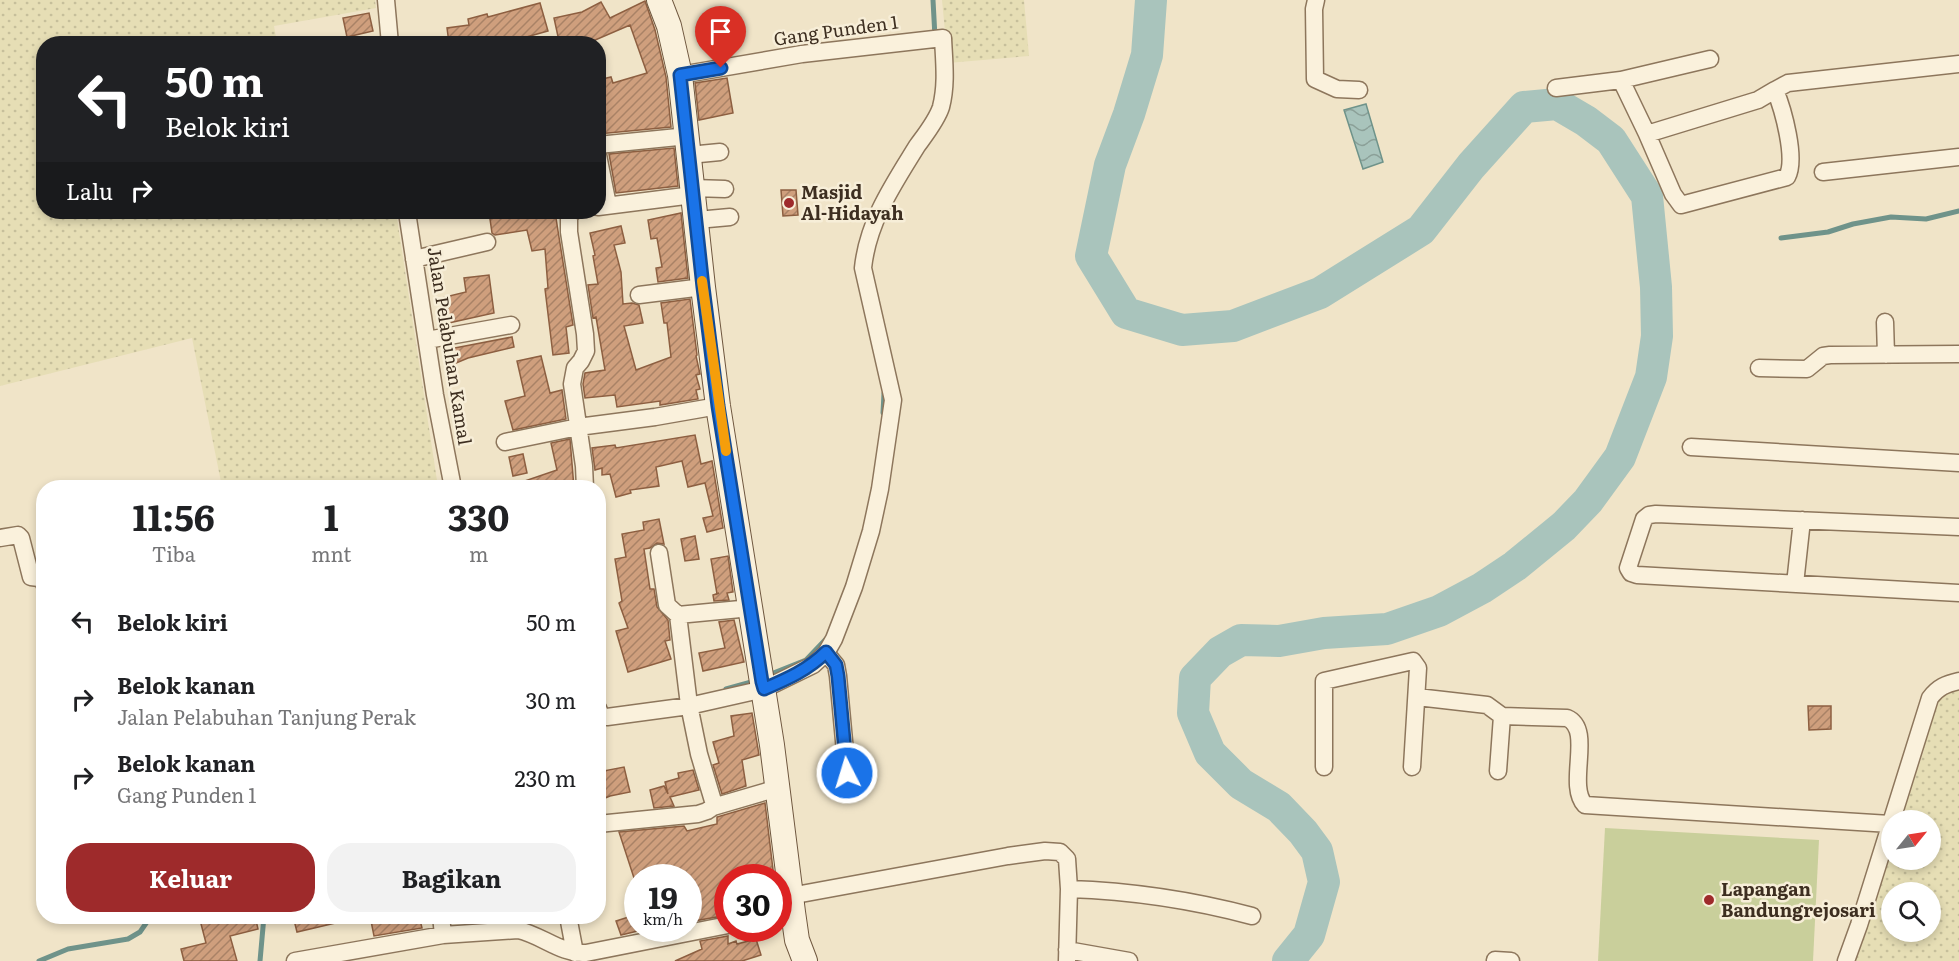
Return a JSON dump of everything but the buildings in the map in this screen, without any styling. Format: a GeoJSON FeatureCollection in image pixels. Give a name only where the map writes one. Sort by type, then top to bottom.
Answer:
{"type":"FeatureCollection","features":[{"type":"Feature","properties":{"kind":"street"},"geometry":{"type":"LineString","coordinates":[[386,0],[389,36]]}},
{"type":"Feature","properties":{"kind":"street"},"geometry":{"type":"LineString","coordinates":[[659,0],[669,26],[680,75],[718,406],[778,788],[784,864]]}},
{"type":"Feature","properties":{"kind":"street"},"geometry":{"type":"LineString","coordinates":[[1316,0],[1314,9],[1315,79],[1337,89],[1359,90]]}},
{"type":"Feature","properties":{"kind":"street","name":"Gang Punden 1"},"geometry":{"type":"LineString","coordinates":[[680,75],[802,54],[935,38],[945,80],[941,109],[885,197],[875,218],[864,256],[863,268],[893,400],[880,489],[871,531],[854,586],[834,639],[826,652]]}},
{"type":"Feature","properties":{"kind":"street"},"geometry":{"type":"LineString","coordinates":[[1556,88],[1621,80],[1710,59]]}},
{"type":"Feature","properties":{"kind":"street"},"geometry":{"type":"LineString","coordinates":[[1647,134],[1758,100],[1788,83],[1959,64]]}},
{"type":"Feature","properties":{"kind":"street"},"geometry":{"type":"LineString","coordinates":[[1621,80],[1673,195],[1681,205],[1787,177],[1791,170],[1787,124],[1776,90]]}},
{"type":"Feature","properties":{"kind":"street"},"geometry":{"type":"LineString","coordinates":[[606,145],[688,145],[720,152]]}},
{"type":"Feature","properties":{"kind":"street"},"geometry":{"type":"LineString","coordinates":[[1823,172],[1959,158]]}},
{"type":"Feature","properties":{"kind":"street"},"geometry":{"type":"LineString","coordinates":[[606,206],[725,189]]}},
{"type":"Feature","properties":{"kind":"street"},"geometry":{"type":"LineString","coordinates":[[697,220],[730,217]]}},
{"type":"Feature","properties":{"kind":"street","name":"Jalan Pelabuhan Kamal"},"geometry":{"type":"LineString","coordinates":[[408,219],[435,395],[451,480]]}},
{"type":"Feature","properties":{"kind":"street"},"geometry":{"type":"LineString","coordinates":[[569,219],[585,334],[586,351],[572,374],[585,480]]}},
{"type":"Feature","properties":{"kind":"street"},"geometry":{"type":"LineString","coordinates":[[414,259],[487,242]]}},
{"type":"Feature","properties":{"kind":"street"},"geometry":{"type":"LineString","coordinates":[[639,295],[703,287]]}},
{"type":"Feature","properties":{"kind":"street"},"geometry":{"type":"LineString","coordinates":[[1885,322],[1886,355]]}},
{"type":"Feature","properties":{"kind":"street"},"geometry":{"type":"LineString","coordinates":[[427,340],[511,325]]}},
{"type":"Feature","properties":{"kind":"street"},"geometry":{"type":"LineString","coordinates":[[1759,368],[1807,369],[1823,356],[1830,355],[1959,354]]}},
{"type":"Feature","properties":{"kind":"street"},"geometry":{"type":"LineString","coordinates":[[505,442],[578,427],[718,406]]}},
{"type":"Feature","properties":{"kind":"street"},"geometry":{"type":"LineString","coordinates":[[1691,447],[1959,463]]}},
{"type":"Feature","properties":{"kind":"street"},"geometry":{"type":"LineString","coordinates":[[1959,527],[1656,513],[1644,519],[1628,568],[1631,573],[1637,575],[1959,593]]}},
{"type":"Feature","properties":{"kind":"street"},"geometry":{"type":"LineString","coordinates":[[1795,584],[1802,520]]}},
{"type":"Feature","properties":{"kind":"street"},"geometry":{"type":"LineString","coordinates":[[0,538],[18,535],[21,538],[31,577],[36,578]]}},
{"type":"Feature","properties":{"kind":"street"},"geometry":{"type":"LineString","coordinates":[[659,553],[667,605],[678,615],[688,701],[713,807]]}},
{"type":"Feature","properties":{"kind":"street"},"geometry":{"type":"LineString","coordinates":[[678,615],[751,608]]}},
{"type":"Feature","properties":{"kind":"street"},"geometry":{"type":"LineString","coordinates":[[606,716],[688,701],[762,681],[813,665],[826,652],[836,665],[838,676],[847,773]]}},
{"type":"Feature","properties":{"kind":"street"},"geometry":{"type":"LineString","coordinates":[[1324,767],[1324,681],[1413,661],[1418,668],[1412,767]]}},
{"type":"Feature","properties":{"kind":"street"},"geometry":{"type":"LineString","coordinates":[[1894,810],[1930,698],[1944,685],[1959,681]]}},
{"type":"Feature","properties":{"kind":"street"},"geometry":{"type":"LineString","coordinates":[[1417,697],[1487,705],[1502,716],[1567,718],[1577,724],[1578,794],[1585,805],[1881,823]]}},
{"type":"Feature","properties":{"kind":"street"},"geometry":{"type":"LineString","coordinates":[[1498,771],[1502,716]]}},
{"type":"Feature","properties":{"kind":"street"},"geometry":{"type":"LineString","coordinates":[[606,823],[698,814],[707,812],[713,807],[778,788]]}},
{"type":"Feature","properties":{"kind":"street"},"geometry":{"type":"LineString","coordinates":[[792,907],[1008,856],[1046,850],[1060,852],[1067,859],[1069,889],[1067,955],[1129,961]]}},
{"type":"Feature","properties":{"kind":"street"},"geometry":{"type":"LineString","coordinates":[[1846,961],[1881,853]]}},
{"type":"Feature","properties":{"kind":"street"},"geometry":{"type":"LineString","coordinates":[[1069,889],[1120,891],[1216,907],[1252,916]]}},
{"type":"Feature","properties":{"kind":"street"},"geometry":{"type":"LineString","coordinates":[[442,924],[443,935]]}},
{"type":"Feature","properties":{"kind":"street"},"geometry":{"type":"LineString","coordinates":[[571,924],[583,956]]}},
{"type":"Feature","properties":{"kind":"street"},"geometry":{"type":"LineString","coordinates":[[792,924],[805,961]]}},
{"type":"Feature","properties":{"kind":"street"},"geometry":{"type":"LineString","coordinates":[[295,961],[443,935],[518,930],[529,932],[566,951],[583,956],[714,928]]}},
{"type":"Feature","properties":{"kind":"shaded area"},"geometry":{"type":"Polygon","coordinates":[[[0,0],[375,0],[376,8],[274,26],[276,36],[36,36],[36,219],[397,219],[437,480],[221,480],[192,338],[0,386],[0,0]]]}},
{"type":"Feature","properties":{"kind":"shaded area"},"geometry":{"type":"Polygon","coordinates":[[[942,0],[1024,0],[1029,56],[948,63],[942,0]]]}},
{"type":"Feature","properties":{"kind":"shaded area"},"geometry":{"type":"Polygon","coordinates":[[[1959,690],[1959,961],[1854,961],[1884,870],[1941,870],[1941,810],[1904,810],[1924,750],[1932,705],[1941,695],[1959,690]]]}},
{"type":"Feature","properties":{"kind":"green space","name":"Lapangan Bandungrejosari"},"geometry":{"type":"Polygon","coordinates":[[[1605,828],[1819,840],[1813,961],[1598,961],[1605,828]]]}},
{"type":"Feature","properties":{"kind":"water"},"geometry":{"type":"Polygon","coordinates":[[[1366,104],[1383,162],[1363,169],[1344,110],[1366,104]]]}},
{"type":"Feature","properties":{"kind":"waterway"},"geometry":{"type":"LineString","coordinates":[[933,0],[935,37]]}},
{"type":"Feature","properties":{"kind":"waterway"},"geometry":{"type":"LineString","coordinates":[[1151,0],[1147,55],[1110,165],[1091,256],[1126,313],[1182,330],[1233,326],[1320,293],[1421,230],[1471,166],[1524,107],[1557,104],[1586,121],[1611,140],[1647,196],[1656,287],[1657,336],[1651,377],[1620,457],[1588,501],[1564,526],[1515,566],[1482,588],[1439,611],[1387,629],[1324,633],[1279,641],[1241,640],[1220,652],[1195,678],[1193,713],[1210,753],[1241,784],[1279,807],[1303,832],[1317,851],[1324,882],[1309,935],[1288,961]]}},
{"type":"Feature","properties":{"kind":"waterway"},"geometry":{"type":"LineString","coordinates":[[1781,238],[1828,232],[1853,224],[1891,217],[1926,219],[1959,211]]}},
{"type":"Feature","properties":{"kind":"waterway"},"geometry":{"type":"LineString","coordinates":[[883,413],[884,393]]}},
{"type":"Feature","properties":{"kind":"waterway"},"geometry":{"type":"LineString","coordinates":[[766,676],[806,660],[826,639]]}},
{"type":"Feature","properties":{"kind":"waterway"},"geometry":{"type":"LineString","coordinates":[[726,689],[755,681]]}},
{"type":"Feature","properties":{"kind":"waterway"},"geometry":{"type":"LineString","coordinates":[[39,961],[68,949],[128,939],[140,932],[146,924]]}},
{"type":"Feature","properties":{"kind":"waterway"},"geometry":{"type":"LineString","coordinates":[[260,961],[263,924]]}},
{"type":"Feature","properties":{"kind":"slow traffic"},"geometry":{"type":"LineString","coordinates":[[702,281],[726,451]]}},
{"type":"Feature","properties":{"kind":"place","name":"Masjid Al-Hidayah"},"geometry":{"type":"Point","coordinates":[789,203]}},
{"type":"Feature","properties":{"kind":"place","name":"Lapangan Bandungrejosari"},"geometry":{"type":"Point","coordinates":[1709,900]}},
{"type":"Feature","properties":{"kind":"route"},"geometry":{"type":"LineString","coordinates":[[721,68],[680,75],[718,406],[762,682],[764,689],[813,665],[826,652],[836,665],[838,676],[847,773]]}}]}
